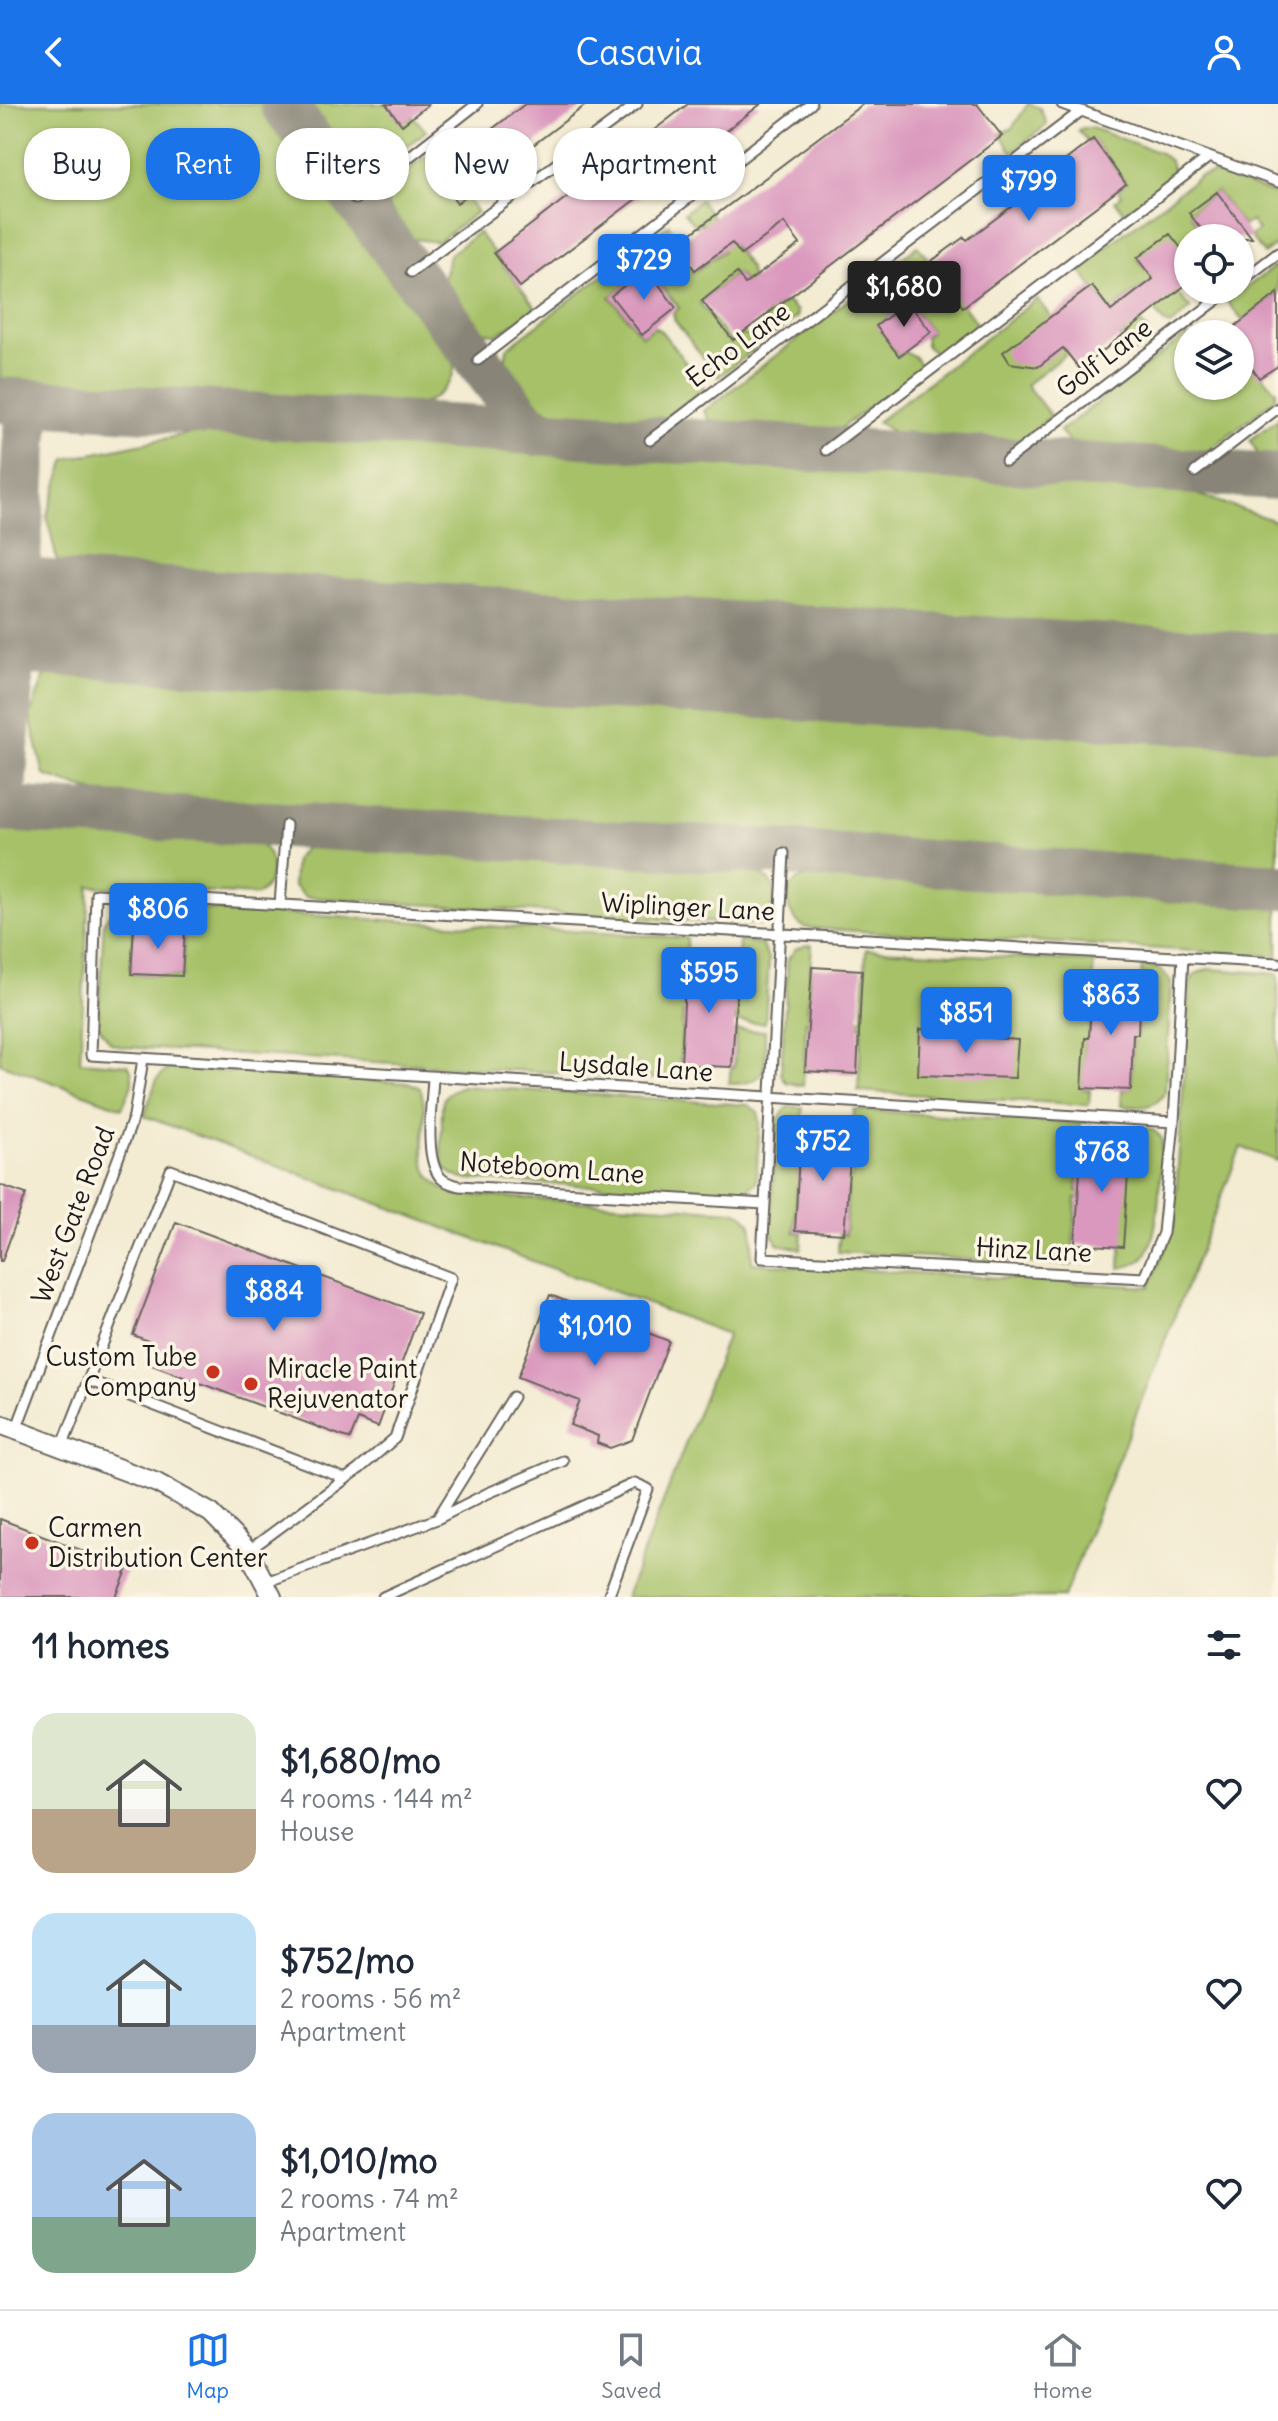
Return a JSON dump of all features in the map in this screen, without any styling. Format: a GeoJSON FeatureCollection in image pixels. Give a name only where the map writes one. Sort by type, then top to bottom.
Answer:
{"type":"FeatureCollection","features":[{"type":"Feature","properties":{"kind":"street"},"geometry":{"type":"LineString","coordinates":[[8,1427],[157,1483],[211,1513],[248,1551],[269,1589]]}},
{"type":"Feature","properties":{"kind":"lane"},"geometry":{"type":"LineString","coordinates":[[409,157],[477,104]]}},
{"type":"Feature","properties":{"kind":"lane"},"geometry":{"type":"LineString","coordinates":[[411,272],[637,104]]}},
{"type":"Feature","properties":{"kind":"lane"},"geometry":{"type":"LineString","coordinates":[[478,360],[811,104]]}},
{"type":"Feature","properties":{"kind":"lane"},"geometry":{"type":"LineString","coordinates":[[1062,104],[1278,182]]}},
{"type":"Feature","properties":{"kind":"lane","name":"Echo Lane"},"geometry":{"type":"LineString","coordinates":[[650,440],[1081,111]]}},
{"type":"Feature","properties":{"kind":"lane"},"geometry":{"type":"LineString","coordinates":[[826,450],[1209,157]]}},
{"type":"Feature","properties":{"kind":"lane"},"geometry":{"type":"LineString","coordinates":[[1254,271],[1278,253]]}},
{"type":"Feature","properties":{"kind":"lane","name":"Golf Lane"},"geometry":{"type":"LineString","coordinates":[[1006,461],[1212,304]]}},
{"type":"Feature","properties":{"kind":"lane"},"geometry":{"type":"LineString","coordinates":[[1195,472],[1278,408]]}},
{"type":"Feature","properties":{"kind":"lane"},"geometry":{"type":"LineString","coordinates":[[280,904],[286,825]]}},
{"type":"Feature","properties":{"kind":"lane"},"geometry":{"type":"LineString","coordinates":[[765,1204],[784,853]]}},
{"type":"Feature","properties":{"kind":"lane","name":"Wiplinger Lane"},"geometry":{"type":"LineString","coordinates":[[96,894],[1278,963]]}},
{"type":"Feature","properties":{"kind":"lane","name":"Lysdale Lane"},"geometry":{"type":"LineString","coordinates":[[96,894],[91,1055],[1174,1122]]}},
{"type":"Feature","properties":{"kind":"lane"},"geometry":{"type":"LineString","coordinates":[[1174,1122],[1183,957]]}},
{"type":"Feature","properties":{"kind":"lane","name":"West Gate Road"},"geometry":{"type":"LineString","coordinates":[[8,1427],[134,1116],[143,1059]]}},
{"type":"Feature","properties":{"kind":"lane","name":"Noteboom Lane"},"geometry":{"type":"LineString","coordinates":[[433,1077],[430,1155],[439,1176],[446,1182],[459,1186],[765,1204]]}},
{"type":"Feature","properties":{"kind":"lane","name":"Hinz Lane"},"geometry":{"type":"LineString","coordinates":[[765,1204],[762,1258],[1144,1278],[1163,1233],[1174,1122]]}},
{"type":"Feature","properties":{"kind":"lane"},"geometry":{"type":"LineString","coordinates":[[62,1447],[171,1170],[451,1278],[395,1438],[346,1479],[248,1551]]}},
{"type":"Feature","properties":{"kind":"lane"},"geometry":{"type":"LineString","coordinates":[[88,1380],[346,1479]]}},
{"type":"Feature","properties":{"kind":"lane"},"geometry":{"type":"LineString","coordinates":[[437,1519],[513,1397]]}},
{"type":"Feature","properties":{"kind":"lane"},"geometry":{"type":"LineString","coordinates":[[269,1589],[437,1519],[563,1461]]}},
{"type":"Feature","properties":{"kind":"lane"},"geometry":{"type":"LineString","coordinates":[[383,1597],[635,1483],[648,1489],[608,1597]]}},
{"type":"Feature","properties":{"kind":"green space"},"geometry":{"type":"Polygon","coordinates":[[[0,104],[264,104],[282,128],[276,128],[276,200],[337,200],[450,349],[454,367],[453,376],[443,390],[420,405],[0,380],[0,104]]]}},
{"type":"Feature","properties":{"kind":"green space"},"geometry":{"type":"Polygon","coordinates":[[[305,104],[386,104],[402,124],[413,116],[425,132],[409,145],[409,128],[323,128],[305,104]]]}},
{"type":"Feature","properties":{"kind":"green space"},"geometry":{"type":"Polygon","coordinates":[[[1028,104],[1040,108],[1047,125],[1012,152],[1000,134],[1012,128],[1028,104]]]}},
{"type":"Feature","properties":{"kind":"green space"},"geometry":{"type":"Polygon","coordinates":[[[1092,128],[1161,153],[1170,161],[1174,174],[1125,213],[1115,201],[1122,195],[1118,190],[1126,183],[1093,140],[1088,142],[1078,130],[1092,128]]]}},
{"type":"Feature","properties":{"kind":"green space"},"geometry":{"type":"Polygon","coordinates":[[[425,157],[425,200],[455,200],[457,203],[467,200],[477,212],[438,242],[406,238],[386,213],[388,200],[409,200],[409,169],[425,157]]]}},
{"type":"Feature","properties":{"kind":"green space"},"geometry":{"type":"Polygon","coordinates":[[[1214,173],[1278,195],[1278,243],[1264,254],[1254,241],[1254,233],[1258,230],[1254,224],[1251,221],[1241,224],[1217,192],[1189,213],[1197,224],[1174,224],[1174,258],[1137,259],[1168,297],[1174,293],[1174,304],[1187,304],[1191,309],[1170,326],[1157,314],[1146,284],[1117,306],[1142,324],[1151,340],[1132,354],[1120,338],[1127,331],[1078,268],[1200,176],[1214,173]]]}},
{"type":"Feature","properties":{"kind":"green space"},"geometry":{"type":"Polygon","coordinates":[[[700,200],[775,309],[787,302],[797,311],[797,317],[775,334],[764,326],[764,319],[769,314],[737,273],[700,303],[731,343],[744,334],[755,341],[755,349],[718,377],[675,321],[673,314],[679,308],[647,268],[610,297],[642,336],[655,327],[662,332],[705,388],[662,420],[560,414],[541,407],[505,368],[507,348],[669,225],[681,240],[674,246],[693,273],[723,251],[702,223],[696,227],[684,213],[700,200]]]}},
{"type":"Feature","properties":{"kind":"green space"},"geometry":{"type":"Polygon","coordinates":[[[478,232],[536,308],[497,335],[476,329],[442,286],[449,255],[478,232]]]}},
{"type":"Feature","properties":{"kind":"green space"},"geometry":{"type":"Polygon","coordinates":[[[918,246],[978,325],[936,356],[926,345],[925,337],[931,332],[908,302],[877,326],[899,356],[904,352],[914,356],[922,368],[837,431],[713,424],[704,411],[918,246]]]}},
{"type":"Feature","properties":{"kind":"green space"},"geometry":{"type":"Polygon","coordinates":[[[1278,264],[1278,293],[1242,320],[1229,304],[1254,304],[1254,282],[1278,264]]]}},
{"type":"Feature","properties":{"kind":"green space"},"geometry":{"type":"Polygon","coordinates":[[[1037,299],[1051,317],[1067,353],[1026,385],[1051,416],[1018,443],[897,434],[877,422],[1037,299]]]}},
{"type":"Feature","properties":{"kind":"green space"},"geometry":{"type":"Polygon","coordinates":[[[1174,345],[1174,400],[1254,400],[1254,365],[1276,391],[1275,399],[1207,452],[1072,445],[1060,431],[1174,345]]]}},
{"type":"Feature","properties":{"kind":"green space"},"geometry":{"type":"Polygon","coordinates":[[[1278,419],[1278,457],[1259,456],[1250,440],[1278,419]]]}},
{"type":"Feature","properties":{"kind":"green space"},"geometry":{"type":"Polygon","coordinates":[[[192,433],[1194,493],[1278,522],[1278,652],[61,578],[47,516],[66,459],[192,433]]]}},
{"type":"Feature","properties":{"kind":"green space"},"geometry":{"type":"Polygon","coordinates":[[[50,660],[1278,731],[1278,870],[122,801],[44,775],[30,716],[50,660]]]}},
{"type":"Feature","properties":{"kind":"green space"},"geometry":{"type":"Polygon","coordinates":[[[0,827],[258,843],[269,855],[271,876],[257,895],[89,886],[80,1061],[128,1065],[132,1081],[122,1108],[0,1063],[0,827]]]}},
{"type":"Feature","properties":{"kind":"green space"},"geometry":{"type":"Polygon","coordinates":[[[308,845],[759,873],[772,884],[775,897],[761,925],[305,897],[293,885],[295,859],[308,845]]]}},
{"type":"Feature","properties":{"kind":"green space"},"geometry":{"type":"Polygon","coordinates":[[[808,876],[1278,903],[1278,956],[807,928],[792,914],[788,894],[795,882],[808,876]]]}},
{"type":"Feature","properties":{"kind":"green space"},"geometry":{"type":"Polygon","coordinates":[[[134,905],[131,974],[182,977],[186,908],[687,938],[684,1005],[736,1008],[739,941],[761,944],[769,960],[765,1023],[736,1022],[736,1016],[683,1013],[679,1080],[123,1047],[111,1043],[98,1025],[104,921],[117,906],[134,905]]]}},
{"type":"Feature","properties":{"kind":"green space"},"geometry":{"type":"Polygon","coordinates":[[[812,945],[807,1016],[863,1019],[866,949],[1094,962],[1089,1030],[1138,1034],[1142,965],[1156,967],[1171,982],[1165,1092],[1152,1105],[1121,1106],[1122,1090],[1131,1089],[1133,1041],[1085,1039],[1083,1089],[1090,1090],[1089,1105],[858,1091],[862,1025],[806,1021],[803,1086],[786,1082],[781,1074],[788,959],[796,949],[812,945]]]}},
{"type":"Feature","properties":{"kind":"green space"},"geometry":{"type":"Polygon","coordinates":[[[1208,969],[1278,974],[1278,1161],[1241,1147],[1064,1597],[626,1597],[728,1334],[144,1116],[157,1079],[169,1068],[410,1083],[420,1088],[424,1103],[423,1148],[428,1174],[438,1185],[454,1194],[734,1211],[751,1225],[752,1263],[1149,1287],[1174,1226],[1190,983],[1195,974],[1208,969]]]}},
{"type":"Feature","properties":{"kind":"green space"},"geometry":{"type":"Polygon","coordinates":[[[736,1030],[765,1031],[765,1063],[759,1076],[753,1080],[729,1084],[731,1068],[734,1067],[736,1030]]]}},
{"type":"Feature","properties":{"kind":"green space"},"geometry":{"type":"Polygon","coordinates":[[[462,1086],[748,1105],[758,1112],[760,1121],[756,1182],[740,1194],[464,1179],[448,1171],[441,1152],[443,1101],[448,1093],[462,1086]]]}},
{"type":"Feature","properties":{"kind":"green space"},"geometry":{"type":"Polygon","coordinates":[[[788,1107],[803,1107],[799,1129],[798,1177],[852,1179],[854,1110],[1081,1123],[1077,1191],[1125,1193],[1129,1127],[1152,1129],[1162,1139],[1156,1219],[1149,1248],[1138,1262],[1120,1268],[1124,1200],[1076,1198],[1072,1265],[838,1252],[839,1235],[845,1235],[848,1190],[797,1187],[794,1232],[802,1233],[801,1249],[778,1244],[770,1231],[777,1120],[788,1107]]]}},
{"type":"Feature","properties":{"kind":"building"},"geometry":{"type":"Polygon","coordinates":[[[386,104],[429,104],[402,125],[386,104]]]}},
{"type":"Feature","properties":{"kind":"building"},"geometry":{"type":"Polygon","coordinates":[[[525,104],[587,104],[537,142],[537,128],[494,128],[525,104]]]}},
{"type":"Feature","properties":{"kind":"building"},"geometry":{"type":"Polygon","coordinates":[[[688,104],[761,104],[729,128],[657,128],[688,104]]]}},
{"type":"Feature","properties":{"kind":"building"},"geometry":{"type":"Polygon","coordinates":[[[863,104],[977,104],[1002,136],[733,340],[702,301],[737,273],[745,284],[800,244],[784,223],[741,255],[732,243],[695,270],[676,245],[736,200],[745,200],[745,193],[863,104]]]}},
{"type":"Feature","properties":{"kind":"building"},"geometry":{"type":"Polygon","coordinates":[[[1093,139],[1126,184],[963,307],[929,263],[964,237],[967,240],[1015,204],[1013,201],[1093,139]]]}},
{"type":"Feature","properties":{"kind":"building"},"geometry":{"type":"Polygon","coordinates":[[[1217,192],[1241,224],[1197,224],[1189,213],[1217,192]]]}},
{"type":"Feature","properties":{"kind":"building"},"geometry":{"type":"Polygon","coordinates":[[[563,200],[635,200],[520,287],[494,253],[563,200]]]}},
{"type":"Feature","properties":{"kind":"building"},"geometry":{"type":"Polygon","coordinates":[[[1170,234],[1174,239],[1174,294],[1080,369],[1063,348],[1038,367],[1010,363],[1003,352],[1092,286],[1111,311],[1153,279],[1137,258],[1170,234]]]}},
{"type":"Feature","properties":{"kind":"building"},"geometry":{"type":"Polygon","coordinates":[[[647,268],[676,308],[642,335],[611,296],[647,268]]]}},
{"type":"Feature","properties":{"kind":"building"},"geometry":{"type":"Polygon","coordinates":[[[1278,293],[1278,366],[1259,378],[1254,371],[1254,320],[1243,320],[1278,293]]]}},
{"type":"Feature","properties":{"kind":"building"},"geometry":{"type":"Polygon","coordinates":[[[908,302],[931,332],[899,356],[876,326],[908,302]]]}},
{"type":"Feature","properties":{"kind":"building"},"geometry":{"type":"Polygon","coordinates":[[[134,926],[185,929],[182,976],[131,974],[134,926]]]}},
{"type":"Feature","properties":{"kind":"building"},"geometry":{"type":"Polygon","coordinates":[[[686,963],[738,966],[732,1067],[681,1065],[686,963]]]}},
{"type":"Feature","properties":{"kind":"building"},"geometry":{"type":"Polygon","coordinates":[[[812,967],[862,970],[857,1074],[805,1071],[812,967]]]}},
{"type":"Feature","properties":{"kind":"building"},"geometry":{"type":"Polygon","coordinates":[[[1092,983],[1140,986],[1138,1034],[1133,1034],[1131,1090],[1082,1088],[1092,983]]]}},
{"type":"Feature","properties":{"kind":"building"},"geometry":{"type":"Polygon","coordinates":[[[920,1029],[967,1031],[967,1036],[1018,1040],[1015,1078],[918,1075],[920,1029]]]}},
{"type":"Feature","properties":{"kind":"building"},"geometry":{"type":"Polygon","coordinates":[[[800,1133],[852,1135],[844,1234],[795,1231],[800,1133]]]}},
{"type":"Feature","properties":{"kind":"building"},"geometry":{"type":"Polygon","coordinates":[[[1082,1142],[1130,1145],[1123,1247],[1075,1244],[1082,1142]]]}},
{"type":"Feature","properties":{"kind":"building"},"geometry":{"type":"Polygon","coordinates":[[[0,1185],[26,1194],[2,1261],[0,1261],[0,1185]]]}},
{"type":"Feature","properties":{"kind":"building"},"geometry":{"type":"Polygon","coordinates":[[[176,1222],[420,1313],[378,1427],[358,1419],[350,1439],[146,1363],[153,1343],[133,1335],[176,1222]]]}},
{"type":"Feature","properties":{"kind":"building"},"geometry":{"type":"Polygon","coordinates":[[[550,1295],[669,1341],[632,1440],[610,1448],[597,1443],[598,1436],[570,1425],[580,1401],[518,1377],[550,1295]]]}},
{"type":"Feature","properties":{"kind":"building","name":"Carmen Distribution Center"},"geometry":{"type":"Polygon","coordinates":[[[0,1519],[128,1568],[116,1597],[0,1597],[0,1519]]]}},
{"type":"Feature","properties":{"kind":"taxiway"},"geometry":{"type":"LineString","coordinates":[[283,104],[534,433]]}},
{"type":"Feature","properties":{"kind":"taxiway"},"geometry":{"type":"LineString","coordinates":[[0,400],[1278,477]]}},
{"type":"Feature","properties":{"kind":"taxiway"},"geometry":{"type":"LineString","coordinates":[[2,809],[28,402]]}},
{"type":"Feature","properties":{"kind":"taxiway"},"geometry":{"type":"LineString","coordinates":[[0,809],[784,853],[1278,887]]}},
{"type":"Feature","properties":{"kind":"runway"},"geometry":{"type":"LineString","coordinates":[[0,615],[1278,692]]}},
{"type":"Feature","properties":{"kind":"place","name":"Custom Tube Company"},"geometry":{"type":"Point","coordinates":[213,1372]}},
{"type":"Feature","properties":{"kind":"place","name":"Miracle Paint Rejuvenator"},"geometry":{"type":"Point","coordinates":[251,1384]}},
{"type":"Feature","properties":{"kind":"place","name":"Carmen Distribution Center"},"geometry":{"type":"Point","coordinates":[32,1543]}}]}
